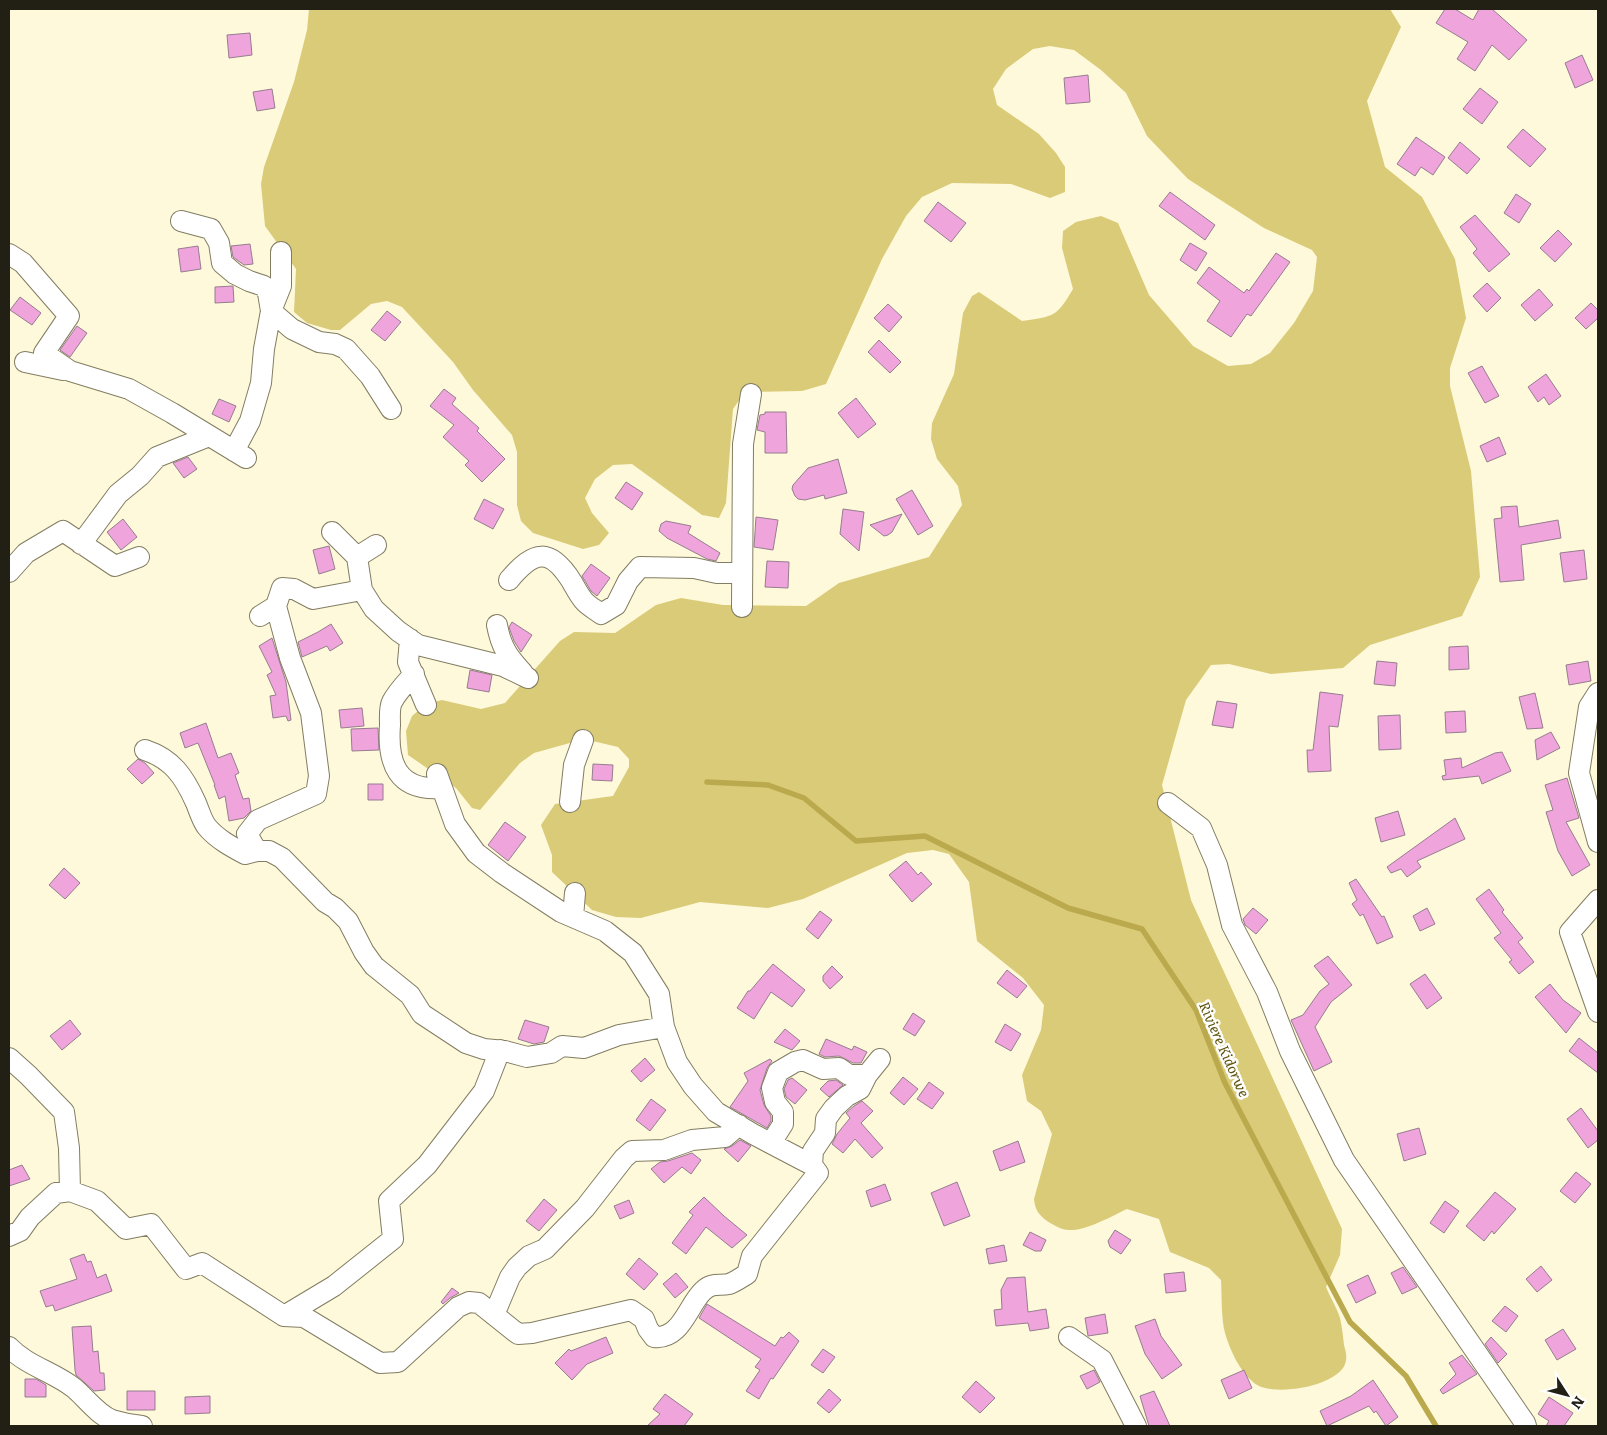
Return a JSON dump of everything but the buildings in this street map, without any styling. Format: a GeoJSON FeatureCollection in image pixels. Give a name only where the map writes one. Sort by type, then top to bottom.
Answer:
{"type":"FeatureCollection","features":[{"type":"Feature","properties":{"kind":"street"},"geometry":{"type":"LineString","coordinates":[[181,220],[211,229],[219,243],[222,263],[235,274],[264,286],[268,293],[271,311],[292,329],[319,342],[335,344],[346,349],[370,376],[391,410]]}},
{"type":"Feature","properties":{"kind":"street"},"geometry":{"type":"LineString","coordinates":[[25,362],[70,371],[129,389],[240,454],[261,383],[264,349],[271,311],[281,286],[281,252]]}},
{"type":"Feature","properties":{"kind":"street"},"geometry":{"type":"LineString","coordinates":[[9,254],[23,263],[72,308],[44,352],[70,371]]}},
{"type":"Feature","properties":{"kind":"street"},"geometry":{"type":"LineString","coordinates":[[742,607],[743,444],[751,394]]}},
{"type":"Feature","properties":{"kind":"street"},"geometry":{"type":"LineString","coordinates":[[81,544],[118,494],[140,476],[157,457],[209,436]]}},
{"type":"Feature","properties":{"kind":"street"},"geometry":{"type":"LineString","coordinates":[[9,572],[26,553],[62,531],[115,566],[139,557]]}},
{"type":"Feature","properties":{"kind":"street"},"geometry":{"type":"LineString","coordinates":[[332,532],[357,557],[362,590],[374,609],[418,645],[503,666],[528,678],[508,657],[499,634],[498,625]]}},
{"type":"Feature","properties":{"kind":"street"},"geometry":{"type":"LineString","coordinates":[[357,557],[376,545]]}},
{"type":"Feature","properties":{"kind":"street"},"geometry":{"type":"LineString","coordinates":[[509,580],[522,565],[535,557],[550,557],[562,567],[584,601],[601,614],[616,605],[628,581],[640,567],[694,568],[718,573],[742,573]]}},
{"type":"Feature","properties":{"kind":"street"},"geometry":{"type":"LineString","coordinates":[[257,850],[247,834],[258,820],[316,794],[320,776],[311,714],[290,658],[268,611],[282,588],[294,589],[313,599],[362,590]]}},
{"type":"Feature","properties":{"kind":"street"},"geometry":{"type":"LineString","coordinates":[[410,639],[408,662],[426,705]]}},
{"type":"Feature","properties":{"kind":"street"},"geometry":{"type":"LineString","coordinates":[[9,1236],[20,1230],[30,1217],[56,1193],[70,1191],[97,1201],[126,1229],[151,1224],[186,1269],[202,1262],[284,1316],[304,1317],[380,1363],[398,1362],[458,1306],[470,1302],[479,1303],[518,1334],[532,1333],[632,1310],[644,1319],[654,1337],[663,1338],[673,1332],[703,1291],[714,1284],[730,1284],[747,1274],[752,1256],[818,1173],[812,1165],[716,1112],[693,1086],[676,1062],[664,1027],[659,994],[633,953],[605,931],[561,912],[502,873],[476,853],[455,824],[439,781],[428,789],[408,783],[393,765],[389,735],[391,704],[414,674]]}},
{"type":"Feature","properties":{"kind":"street"},"geometry":{"type":"LineString","coordinates":[[1598,693],[1589,707],[1579,773],[1598,842]]}},
{"type":"Feature","properties":{"kind":"street"},"geometry":{"type":"LineString","coordinates":[[570,802],[574,765],[583,740]]}},
{"type":"Feature","properties":{"kind":"street"},"geometry":{"type":"LineString","coordinates":[[144,750],[160,755],[176,768],[194,798],[207,826],[229,845],[245,854],[257,850],[269,851],[282,858],[325,902],[335,908],[348,921],[364,952],[374,966],[410,995],[422,1014],[466,1044],[527,1057],[551,1053],[562,1046],[584,1048],[619,1035],[664,1027]]}},
{"type":"Feature","properties":{"kind":"street"},"geometry":{"type":"LineString","coordinates":[[1168,803],[1201,828],[1217,865],[1232,925],[1267,992],[1290,1052],[1344,1160],[1526,1426]]}},
{"type":"Feature","properties":{"kind":"street"},"geometry":{"type":"LineString","coordinates":[[573,917],[575,893]]}},
{"type":"Feature","properties":{"kind":"street"},"geometry":{"type":"LineString","coordinates":[[1598,900],[1570,932],[1598,1012]]}},
{"type":"Feature","properties":{"kind":"street"},"geometry":{"type":"LineString","coordinates":[[284,1316],[334,1286],[393,1239],[390,1201],[428,1165],[484,1090],[500,1050]]}},
{"type":"Feature","properties":{"kind":"street"},"geometry":{"type":"LineString","coordinates":[[9,1058],[64,1112],[69,1148],[70,1191]]}},
{"type":"Feature","properties":{"kind":"street"},"geometry":{"type":"LineString","coordinates":[[812,1165],[813,1151],[825,1132],[826,1119],[846,1096],[860,1089],[867,1075],[880,1059]]}},
{"type":"Feature","properties":{"kind":"street"},"geometry":{"type":"LineString","coordinates":[[770,1143],[783,1124],[784,1112],[775,1102],[772,1088],[778,1072],[795,1062],[803,1060],[823,1069],[839,1068],[848,1075],[867,1075]]}},
{"type":"Feature","properties":{"kind":"street"},"geometry":{"type":"LineString","coordinates":[[494,1315],[510,1277],[517,1267],[529,1256],[545,1249],[585,1208],[624,1158],[632,1151],[664,1150],[692,1140],[725,1137],[738,1125]]}},
{"type":"Feature","properties":{"kind":"street"},"geometry":{"type":"LineString","coordinates":[[1069,1338],[1102,1360],[1136,1426]]}},
{"type":"Feature","properties":{"kind":"street"},"geometry":{"type":"LineString","coordinates":[[9,1347],[17,1356],[55,1375],[74,1388],[89,1403],[111,1419],[142,1426]]}},
{"type":"Feature","properties":{"kind":"shaded area"},"geometry":{"type":"Polygon","coordinates":[[[309,9],[1390,9],[1401,27],[1367,101],[1385,167],[1422,197],[1455,259],[1466,318],[1450,368],[1450,386],[1471,471],[1480,577],[1462,616],[1370,645],[1343,668],[1271,674],[1229,664],[1211,665],[1186,700],[1162,785],[1191,900],[1342,1229],[1340,1255],[1326,1287],[1340,1318],[1346,1356],[1342,1369],[1333,1377],[1320,1383],[1289,1389],[1262,1387],[1253,1382],[1243,1372],[1225,1333],[1222,1314],[1221,1280],[1209,1268],[1170,1252],[1159,1219],[1127,1209],[1091,1226],[1069,1230],[1055,1226],[1047,1221],[1036,1209],[1034,1199],[1052,1134],[1041,1111],[1027,1101],[1022,1075],[1041,1030],[1044,1005],[1023,978],[977,941],[969,882],[949,854],[933,850],[907,853],[803,899],[768,908],[700,902],[641,918],[616,917],[592,910],[552,872],[552,855],[541,825],[555,804],[613,796],[629,767],[629,759],[618,747],[584,739],[534,753],[520,763],[480,810],[472,808],[456,788],[408,755],[406,731],[412,716],[426,704],[442,700],[481,709],[505,703],[560,641],[574,632],[615,633],[656,605],[681,598],[723,605],[806,606],[839,583],[929,557],[962,505],[958,486],[937,459],[931,439],[932,423],[954,374],[963,313],[972,296],[979,292],[1022,321],[1041,318],[1058,311],[1073,289],[1062,248],[1063,231],[1076,222],[1101,216],[1118,223],[1149,295],[1193,346],[1228,366],[1251,364],[1270,353],[1294,323],[1313,291],[1317,257],[1312,250],[1264,228],[1188,179],[1147,136],[1126,93],[1101,70],[1074,50],[1050,46],[1033,49],[1006,69],[993,89],[997,105],[1039,134],[1056,153],[1065,167],[1065,192],[1050,198],[1011,184],[952,183],[922,197],[906,216],[882,259],[826,384],[802,391],[745,392],[733,409],[726,503],[719,518],[702,515],[632,464],[613,465],[595,479],[585,498],[592,513],[609,533],[599,545],[583,549],[533,533],[521,521],[517,505],[517,452],[512,435],[473,390],[453,362],[402,307],[387,301],[371,304],[340,330],[331,330],[307,323],[294,312],[296,269],[265,226],[261,184],[264,167],[294,82],[307,30],[309,9]]]}},
{"type":"Feature","properties":{"kind":"waterway","name":"Riviere Kidorwe"},"geometry":{"type":"LineString","coordinates":[[707,782],[768,785],[804,798],[856,841],[925,836],[1068,908],[1142,929],[1196,1010],[1225,1083],[1350,1322],[1406,1376],[1436,1426]]}}]}
